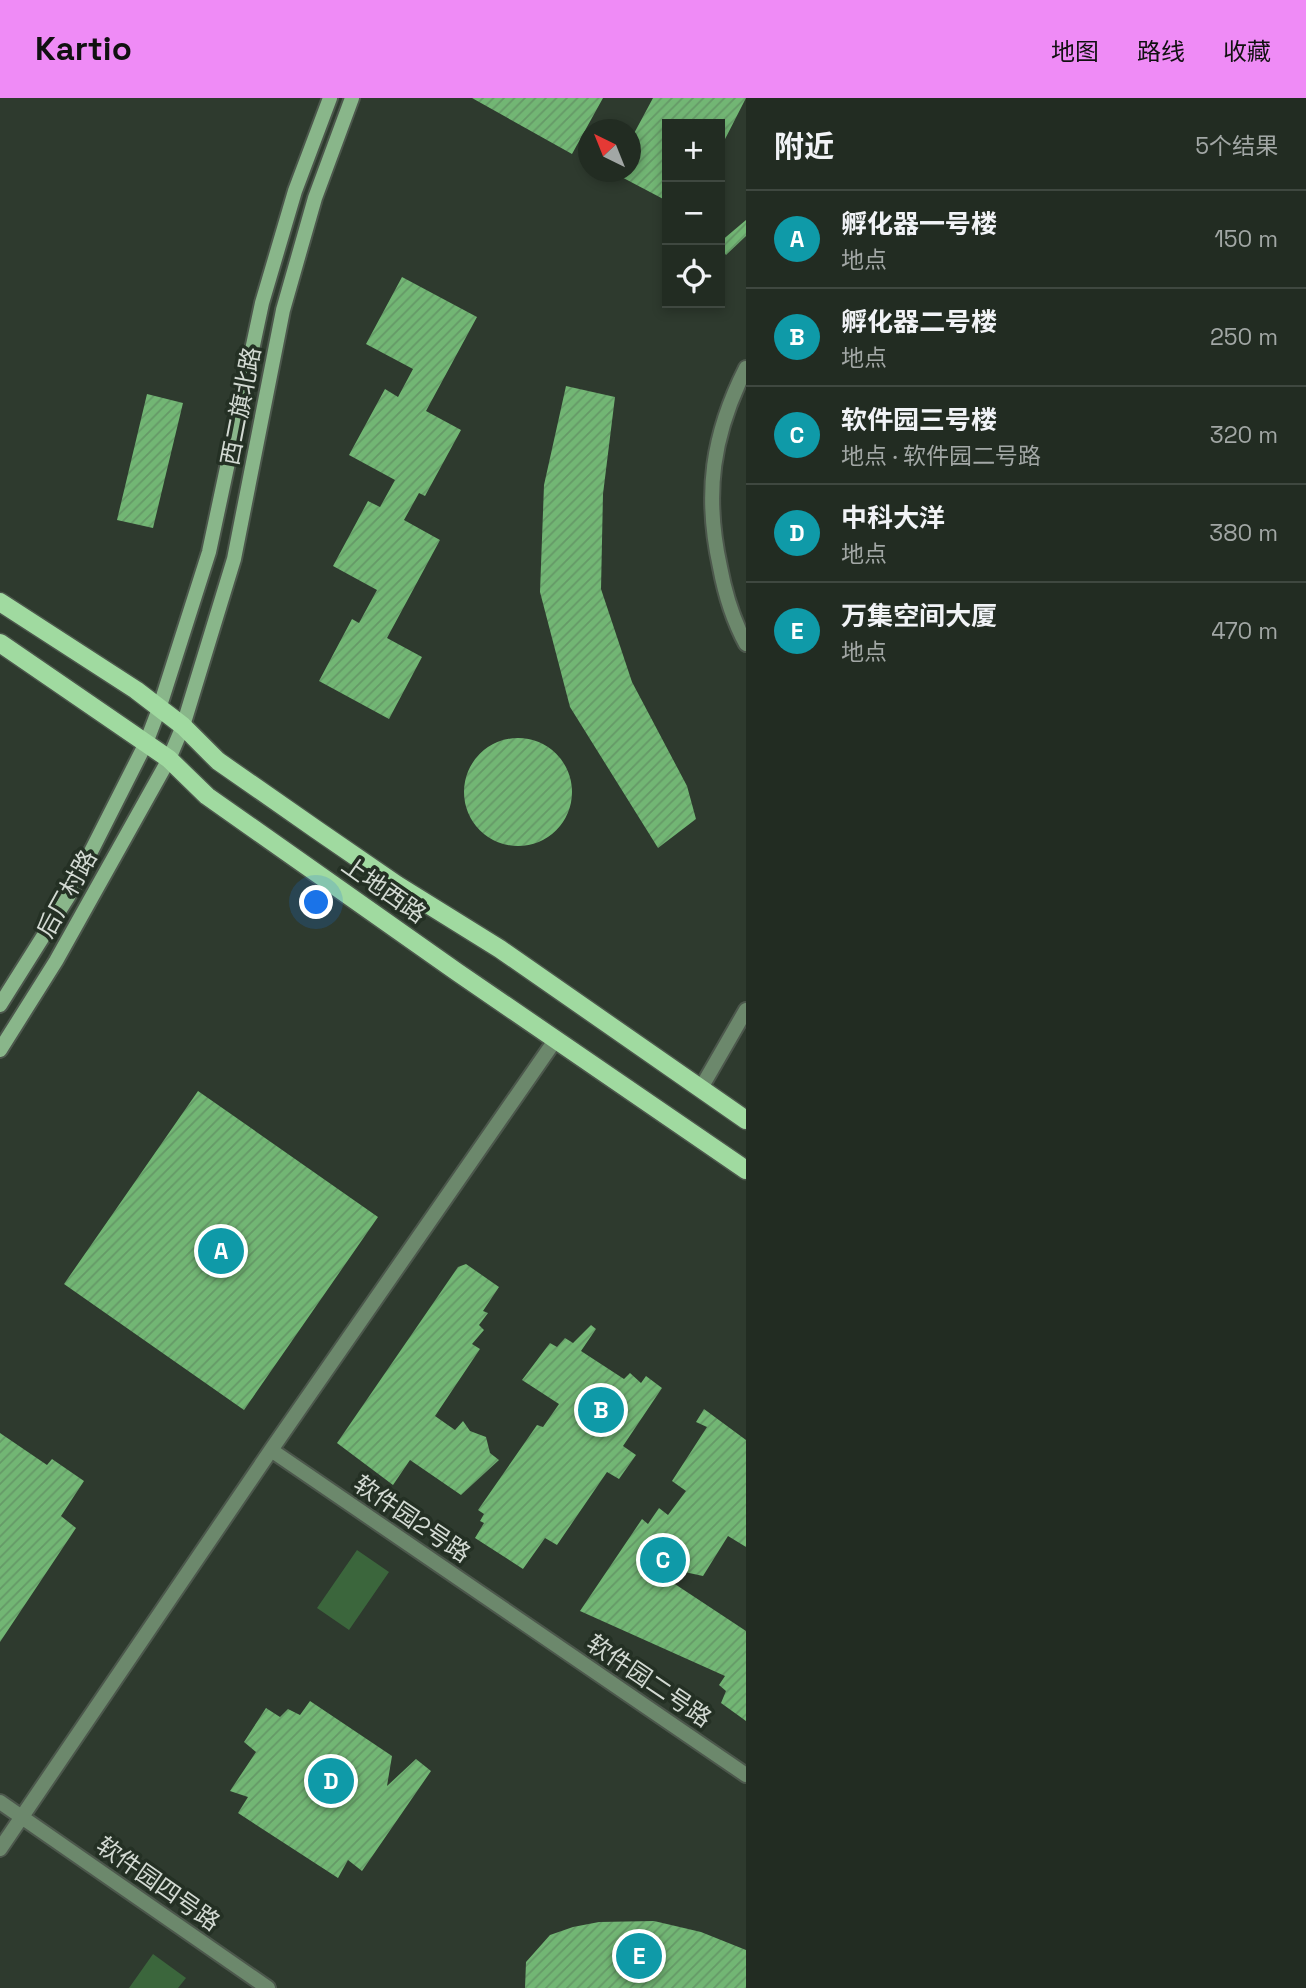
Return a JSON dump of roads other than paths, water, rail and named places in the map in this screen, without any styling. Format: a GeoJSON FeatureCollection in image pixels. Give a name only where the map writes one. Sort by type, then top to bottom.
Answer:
{"type":"FeatureCollection","features":[{"type":"Feature","properties":{"kind":"main road","name":"西二旗北路"},"geometry":{"type":"LineString","coordinates":[[146,743],[209,552],[261,303],[295,191],[330,98]]}},
{"type":"Feature","properties":{"kind":"main road","name":"西二旗北路"},"geometry":{"type":"LineString","coordinates":[[169,758],[183,726],[234,559],[283,310],[315,198],[352,98]]}},
{"type":"Feature","properties":{"kind":"main road","name":"上地西路"},"geometry":{"type":"LineString","coordinates":[[0,602],[136,690],[183,726],[218,761],[397,885],[500,949],[746,1120]]}},
{"type":"Feature","properties":{"kind":"main road","name":"上地西路"},"geometry":{"type":"LineString","coordinates":[[0,643],[169,758],[207,796],[746,1170]]}},
{"type":"Feature","properties":{"kind":"main road","name":"后厂村路"},"geometry":{"type":"LineString","coordinates":[[0,1006],[68,897],[146,743]]}},
{"type":"Feature","properties":{"kind":"main road","name":"后厂村路"},"geometry":{"type":"LineString","coordinates":[[0,1050],[56,961],[169,758]]}},
{"type":"Feature","properties":{"kind":"street"},"geometry":{"type":"LineString","coordinates":[[746,368],[731,398],[717,443],[711,482],[711,518],[725,592],[746,644]]}},
{"type":"Feature","properties":{"kind":"street"},"geometry":{"type":"LineString","coordinates":[[701,1088],[746,1010]]}},
{"type":"Feature","properties":{"kind":"street"},"geometry":{"type":"LineString","coordinates":[[0,1849],[555,1039]]}},
{"type":"Feature","properties":{"kind":"street","name":"软件园2号路"},"geometry":{"type":"LineString","coordinates":[[271,1450],[527,1625]]}},
{"type":"Feature","properties":{"kind":"street","name":"软件园二号路"},"geometry":{"type":"LineString","coordinates":[[527,1625],[746,1775]]}},
{"type":"Feature","properties":{"kind":"street","name":"软件园四号路"},"geometry":{"type":"LineString","coordinates":[[0,1802],[268,1988]]}},
{"type":"Feature","properties":{"kind":"place","name":"孵化器一号楼"},"geometry":{"type":"Point","coordinates":[221,1251]}},
{"type":"Feature","properties":{"kind":"place","name":"孵化器二号楼"},"geometry":{"type":"Point","coordinates":[601,1410]}},
{"type":"Feature","properties":{"kind":"place","name":"软件园三号楼"},"geometry":{"type":"Point","coordinates":[663,1560]}},
{"type":"Feature","properties":{"kind":"place","name":"中科大洋"},"geometry":{"type":"Point","coordinates":[331,1781]}},
{"type":"Feature","properties":{"kind":"place","name":"万集空间大厦"},"geometry":{"type":"Point","coordinates":[639,1956]}}]}
